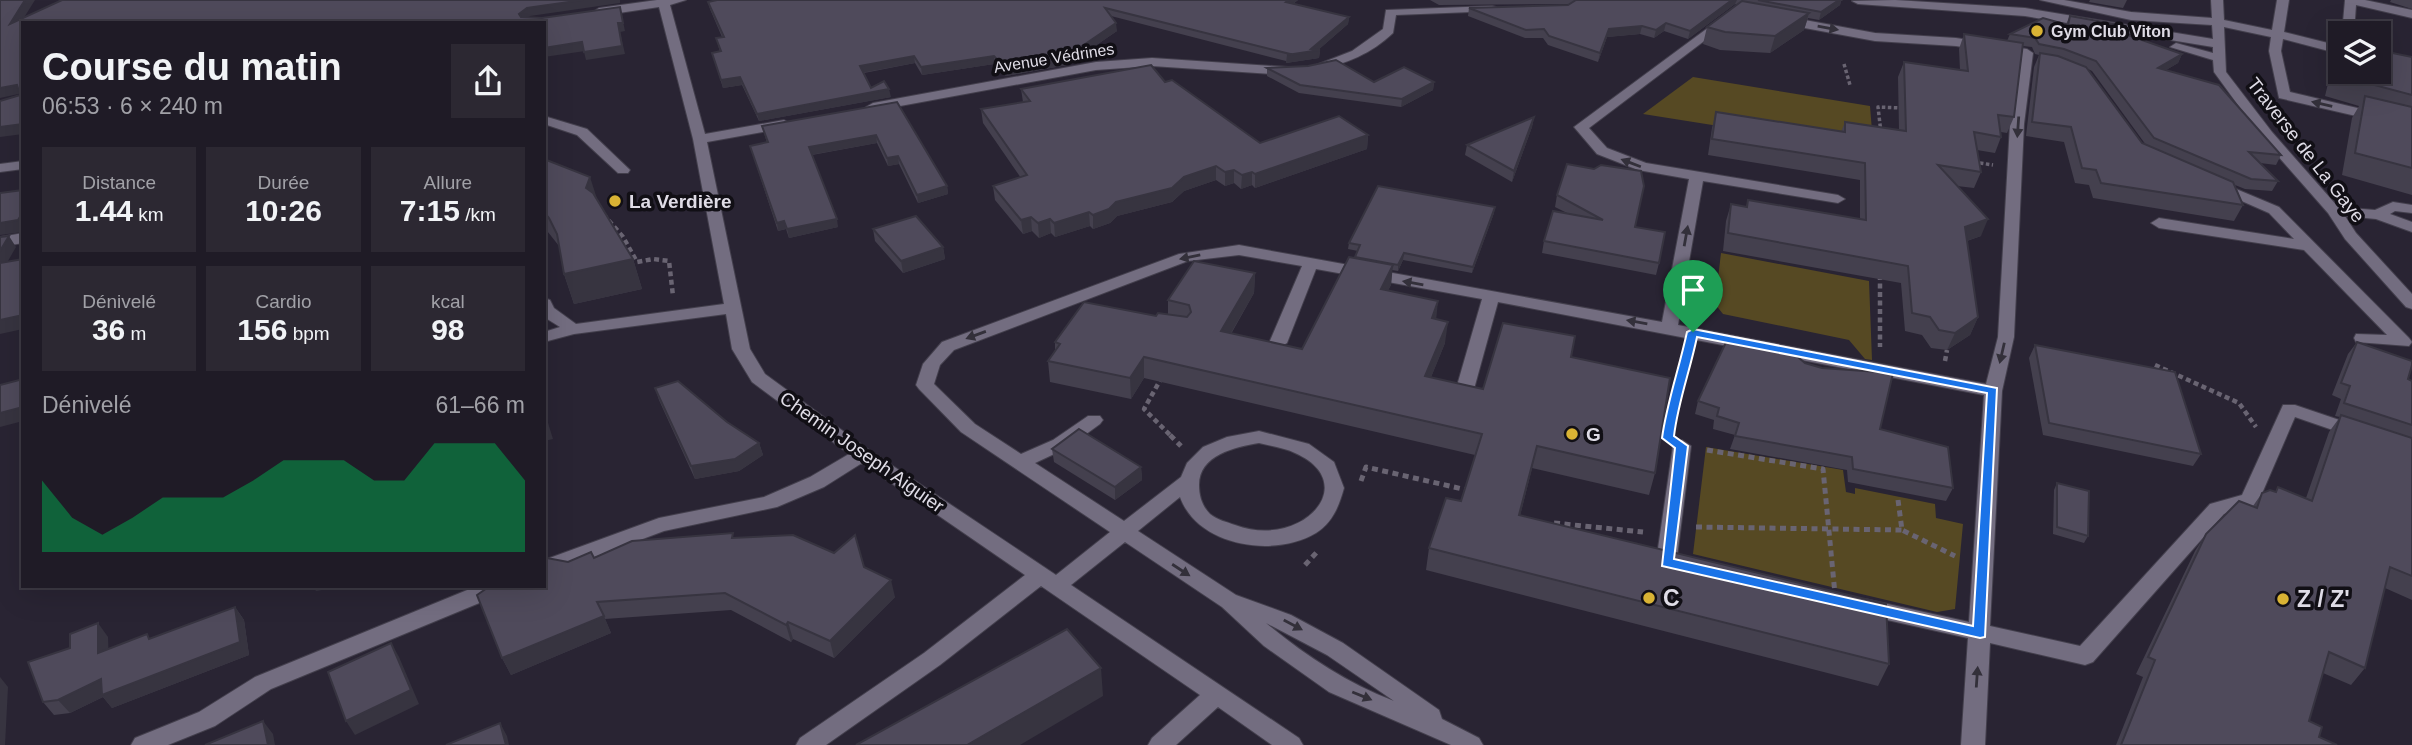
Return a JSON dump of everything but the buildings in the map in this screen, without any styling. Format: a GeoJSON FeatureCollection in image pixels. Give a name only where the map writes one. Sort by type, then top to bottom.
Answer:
{"type":"FeatureCollection","features":[{"type":"Feature","properties":{"kind":"street"},"geometry":{"type":"LineString","coordinates":[[1381,0],[1390,12],[1512,9]]}},
{"type":"Feature","properties":{"kind":"street"},"geometry":{"type":"LineString","coordinates":[[2003,0],[2218,34]]}},
{"type":"Feature","properties":{"kind":"street"},"geometry":{"type":"LineString","coordinates":[[2046,0],[2150,17],[2218,34]]}},
{"type":"Feature","properties":{"kind":"street","name":"Traverse de La Gaye"},"geometry":{"type":"LineString","coordinates":[[2217,0],[2220,72],[2267,135],[2334,211],[2350,236],[2412,304]]}},
{"type":"Feature","properties":{"kind":"street"},"geometry":{"type":"LineString","coordinates":[[2283,0],[2275,51],[2284,95],[2412,125]]}},
{"type":"Feature","properties":{"kind":"street"},"geometry":{"type":"LineString","coordinates":[[585,14],[669,1]]}},
{"type":"Feature","properties":{"kind":"street","name":"Chemin Joseph Aiguier"},"geometry":{"type":"LineString","coordinates":[[669,1],[700,139],[741,349],[758,378],[862,454],[1291,745]]}},
{"type":"Feature","properties":{"kind":"street"},"geometry":{"type":"LineString","coordinates":[[1858,1],[2025,12],[2218,34],[2239,25],[2328,47]]}},
{"type":"Feature","properties":{"kind":"street"},"geometry":{"type":"LineString","coordinates":[[2349,21],[2353,1],[2412,14]]}},
{"type":"Feature","properties":{"kind":"street"},"geometry":{"type":"LineString","coordinates":[[2150,17],[2151,4]]}},
{"type":"Feature","properties":{"kind":"street","name":"Avenue Védrines"},"geometry":{"type":"LineString","coordinates":[[864,109],[1096,66],[1152,62],[1278,71],[1318,66],[1352,58],[1374,45],[1389,30],[1390,12]]}},
{"type":"Feature","properties":{"kind":"street"},"geometry":{"type":"LineString","coordinates":[[1735,12],[1581,127],[1602,151],[1643,167],[1838,200]]}},
{"type":"Feature","properties":{"kind":"street"},"geometry":{"type":"LineString","coordinates":[[1773,18],[1875,37],[1956,42],[2027,53],[2017,124],[2017,169],[2006,337],[1993,391],[1973,745]]}},
{"type":"Feature","properties":{"kind":"street"},"geometry":{"type":"LineString","coordinates":[[2021,19],[2087,26],[2220,58]]}},
{"type":"Feature","properties":{"kind":"street"},"geometry":{"type":"LineString","coordinates":[[2027,59],[2046,62]]}},
{"type":"Feature","properties":{"kind":"street"},"geometry":{"type":"LineString","coordinates":[[546,121],[582,132],[623,170]]}},
{"type":"Feature","properties":{"kind":"street"},"geometry":{"type":"LineString","coordinates":[[700,139],[795,121]]}},
{"type":"Feature","properties":{"kind":"street"},"geometry":{"type":"LineString","coordinates":[[0,168],[21,165]]}},
{"type":"Feature","properties":{"kind":"street"},"geometry":{"type":"LineString","coordinates":[[1669,328],[1697,177]]}},
{"type":"Feature","properties":{"kind":"street"},"geometry":{"type":"LineString","coordinates":[[2202,179],[2274,210],[2403,342],[2362,338]]}},
{"type":"Feature","properties":{"kind":"street"},"geometry":{"type":"LineString","coordinates":[[2378,215],[2393,206],[2412,209]]}},
{"type":"Feature","properties":{"kind":"street"},"geometry":{"type":"LineString","coordinates":[[2334,211],[2378,215],[2412,228],[2412,238]]}},
{"type":"Feature","properties":{"kind":"street"},"geometry":{"type":"LineString","coordinates":[[2159,223],[2309,246]]}},
{"type":"Feature","properties":{"kind":"street"},"geometry":{"type":"LineString","coordinates":[[0,242],[21,238]]}},
{"type":"Feature","properties":{"kind":"street"},"geometry":{"type":"LineString","coordinates":[[1471,745],[1444,728],[1353,694],[1257,631],[1229,601],[968,428],[925,385],[932,364],[948,346],[1185,257],[1239,250],[1310,265],[1693,332],[1993,391]]}},
{"type":"Feature","properties":{"kind":"street"},"geometry":{"type":"LineString","coordinates":[[1278,343],[1310,265]]}},
{"type":"Feature","properties":{"kind":"street"},"geometry":{"type":"LineString","coordinates":[[1465,389],[1491,297]]}},
{"type":"Feature","properties":{"kind":"street"},"geometry":{"type":"LineString","coordinates":[[1060,305],[1087,310]]}},
{"type":"Feature","properties":{"kind":"street"},"geometry":{"type":"LineString","coordinates":[[546,308],[573,329]]}},
{"type":"Feature","properties":{"kind":"street"},"geometry":{"type":"LineString","coordinates":[[546,336],[573,329],[734,308]]}},
{"type":"Feature","properties":{"kind":"street"},"geometry":{"type":"LineString","coordinates":[[1835,600],[2085,656],[2217,509],[2249,500],[2289,409],[2375,439]]}},
{"type":"Feature","properties":{"kind":"street"},"geometry":{"type":"LineString","coordinates":[[1019,463],[1060,444],[1094,421]]}},
{"type":"Feature","properties":{"kind":"street"},"geometry":{"type":"LineString","coordinates":[[808,745],[1048,580],[1124,533],[1188,481],[1197,462],[1213,449],[1234,440],[1259,437],[1283,440],[1306,448],[1323,461],[1334,478],[1336,495],[1328,513],[1313,528],[1290,537],[1259,540],[1229,535],[1205,521],[1190,502],[1188,481]]}},
{"type":"Feature","properties":{"kind":"street"},"geometry":{"type":"LineString","coordinates":[[1682,446],[1667,562],[1692,568]]}},
{"type":"Feature","properties":{"kind":"street"},"geometry":{"type":"LineString","coordinates":[[546,567],[622,536],[669,522],[736,511],[778,500],[812,487],[862,454]]}},
{"type":"Feature","properties":{"kind":"street"},"geometry":{"type":"LineString","coordinates":[[143,745],[207,719],[263,683],[494,588]]}},
{"type":"Feature","properties":{"kind":"street"},"geometry":{"type":"LineString","coordinates":[[1160,745],[1217,694]]}},
{"type":"Feature","properties":{"kind":"path"},"geometry":{"type":"LineString","coordinates":[[1844,64],[1850,85]]}},
{"type":"Feature","properties":{"kind":"path"},"geometry":{"type":"LineString","coordinates":[[1881,134],[1878,107],[1906,108]]}},
{"type":"Feature","properties":{"kind":"path"},"geometry":{"type":"LineString","coordinates":[[1971,162],[2017,169]]}},
{"type":"Feature","properties":{"kind":"path"},"geometry":{"type":"LineString","coordinates":[[599,211],[623,237],[637,262],[653,259],[669,261],[674,315]]}},
{"type":"Feature","properties":{"kind":"path"},"geometry":{"type":"LineString","coordinates":[[1880,272],[1880,369]]}},
{"type":"Feature","properties":{"kind":"path"},"geometry":{"type":"LineString","coordinates":[[1693,332],[1681,386],[1673,401],[1668,438],[1682,446],[1823,469],[1835,600]]}},
{"type":"Feature","properties":{"kind":"path"},"geometry":{"type":"LineString","coordinates":[[2155,365],[2239,403],[2249,420],[2265,434],[2277,439]]}},
{"type":"Feature","properties":{"kind":"path"},"geometry":{"type":"LineString","coordinates":[[1165,373],[1144,409],[1197,462]]}},
{"type":"Feature","properties":{"kind":"path"},"geometry":{"type":"LineString","coordinates":[[1356,493],[1366,467],[1467,490]]}},
{"type":"Feature","properties":{"kind":"path"},"geometry":{"type":"LineString","coordinates":[[1899,500],[1902,530]]}},
{"type":"Feature","properties":{"kind":"path"},"geometry":{"type":"LineString","coordinates":[[1544,521],[1612,531],[1654,532],[1671,527],[1902,530],[1966,561]]}},
{"type":"Feature","properties":{"kind":"path"},"geometry":{"type":"LineString","coordinates":[[1306,565],[1320,548]]}},
{"type":"Feature","properties":{"kind":"shaded area"},"geometry":{"type":"Polygon","coordinates":[[[1693,77],[1870,106],[1873,143],[1839,145],[1643,114],[1693,77]]]}},
{"type":"Feature","properties":{"kind":"shaded area"},"geometry":{"type":"Polygon","coordinates":[[[1721,253],[1869,281],[1872,360],[1865,359],[1849,340],[1723,314],[1715,304],[1721,253]]]}},
{"type":"Feature","properties":{"kind":"shaded area"},"geometry":{"type":"Polygon","coordinates":[[[1706,447],[1843,470],[1846,492],[1855,494],[1855,488],[1935,504],[1936,518],[1963,524],[1955,609],[1937,612],[1693,554],[1706,447]]]}},
{"type":"Feature","properties":{"kind":"place","name":"Gym Club Viton"},"geometry":{"type":"Point","coordinates":[2037,31]}},
{"type":"Feature","properties":{"kind":"place","name":"La Verdière"},"geometry":{"type":"Point","coordinates":[615,201]}},
{"type":"Feature","properties":{"kind":"place","name":"G"},"geometry":{"type":"Point","coordinates":[1572,434]}},
{"type":"Feature","properties":{"kind":"place","name":"C"},"geometry":{"type":"Point","coordinates":[1649,598]}},
{"type":"Feature","properties":{"kind":"place","name":"Z / Z'"},"geometry":{"type":"Point","coordinates":[2283,599]}},
{"type":"Feature","properties":{"kind":"route"},"geometry":{"type":"LineString","coordinates":[[1693,332],[1993,391],[1980,633],[1667,562],[1682,446],[1668,438],[1673,401],[1681,386],[1693,332]]}}]}
